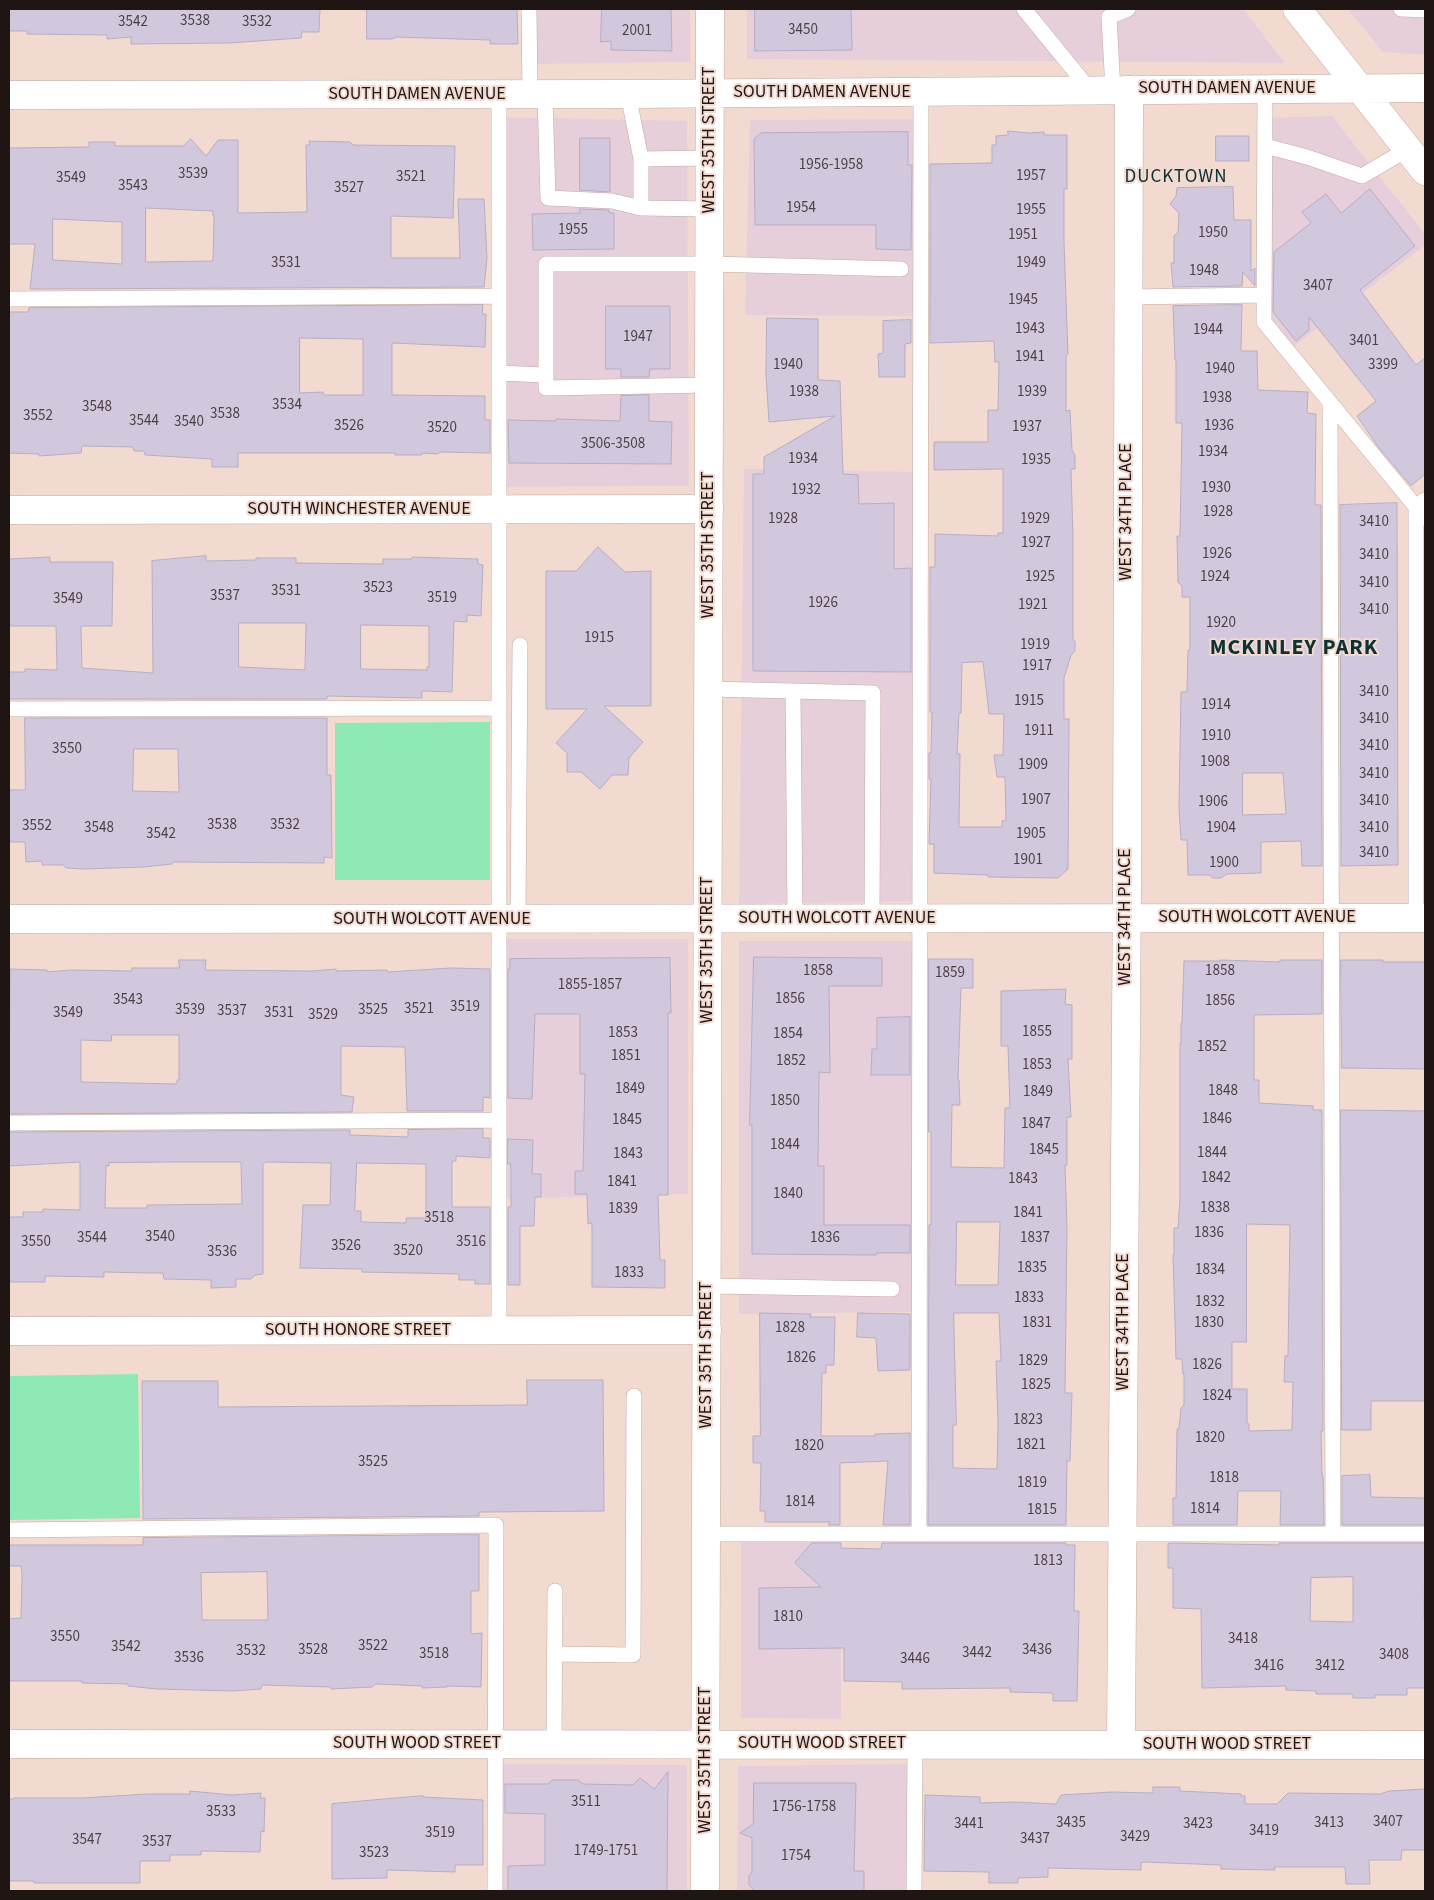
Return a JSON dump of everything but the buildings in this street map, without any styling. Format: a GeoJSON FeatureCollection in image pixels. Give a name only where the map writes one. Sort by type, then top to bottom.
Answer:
{"type":"FeatureCollection","features":[{"type":"Feature","properties":{"kind":"street","name":"WEST 35TH STREET"},"geometry":{"type":"LineString","coordinates":[[706,1891],[710,9]]}},
{"type":"Feature","properties":{"kind":"street"},"geometry":{"type":"LineString","coordinates":[[1297,9],[1425,171]]}},
{"type":"Feature","properties":{"kind":"street","name":"SOUTH DAMEN AVENUE"},"geometry":{"type":"LineString","coordinates":[[9,95],[538,95],[1425,88]]}},
{"type":"Feature","properties":{"kind":"street","name":"WEST 34TH PLACE"},"geometry":{"type":"LineString","coordinates":[[1111,90],[1128,297],[1121,1744]]}},
{"type":"Feature","properties":{"kind":"street","name":"SOUTH WINCHESTER AVENUE"},"geometry":{"type":"LineString","coordinates":[[9,510],[709,509]]}},
{"type":"Feature","properties":{"kind":"street","name":"SOUTH WOLCOTT AVENUE"},"geometry":{"type":"LineString","coordinates":[[9,919],[1421,918]]}},
{"type":"Feature","properties":{"kind":"street","name":"SOUTH HONORE STREET"},"geometry":{"type":"LineString","coordinates":[[9,1331],[707,1330]]}},
{"type":"Feature","properties":{"kind":"street","name":"SOUTH WOOD STREET"},"geometry":{"type":"LineString","coordinates":[[9,1744],[1425,1745]]}},
{"type":"Feature","properties":{"kind":"lane"},"geometry":{"type":"LineString","coordinates":[[529,9],[548,198],[612,201],[641,208],[710,209]]}},
{"type":"Feature","properties":{"kind":"lane"},"geometry":{"type":"LineString","coordinates":[[1024,9],[1111,90]]}},
{"type":"Feature","properties":{"kind":"lane"},"geometry":{"type":"LineString","coordinates":[[1111,90],[1105,13],[1128,9]]}},
{"type":"Feature","properties":{"kind":"lane"},"geometry":{"type":"LineString","coordinates":[[1401,9],[1425,10]]}},
{"type":"Feature","properties":{"kind":"lane"},"geometry":{"type":"LineString","coordinates":[[1265,89],[1264,322],[1330,403],[1422,508],[1421,918]]}},
{"type":"Feature","properties":{"kind":"lane"},"geometry":{"type":"LineString","coordinates":[[919,1533],[921,92]]}},
{"type":"Feature","properties":{"kind":"lane"},"geometry":{"type":"LineString","coordinates":[[628,94],[641,159],[641,208]]}},
{"type":"Feature","properties":{"kind":"lane"},"geometry":{"type":"LineString","coordinates":[[499,95],[499,708],[509,920]]}},
{"type":"Feature","properties":{"kind":"lane"},"geometry":{"type":"LineString","coordinates":[[1265,146],[1307,157],[1362,176],[1408,149]]}},
{"type":"Feature","properties":{"kind":"lane"},"geometry":{"type":"LineString","coordinates":[[641,159],[710,158]]}},
{"type":"Feature","properties":{"kind":"lane"},"geometry":{"type":"LineString","coordinates":[[709,385],[546,388],[546,264],[710,264],[901,270]]}},
{"type":"Feature","properties":{"kind":"lane"},"geometry":{"type":"LineString","coordinates":[[1128,297],[1264,295]]}},
{"type":"Feature","properties":{"kind":"lane"},"geometry":{"type":"LineString","coordinates":[[9,299],[499,296]]}},
{"type":"Feature","properties":{"kind":"lane"},"geometry":{"type":"LineString","coordinates":[[499,373],[546,375]]}},
{"type":"Feature","properties":{"kind":"lane"},"geometry":{"type":"LineString","coordinates":[[1330,403],[1332,1534]]}},
{"type":"Feature","properties":{"kind":"lane"},"geometry":{"type":"LineString","coordinates":[[499,1330],[499,1120],[520,645]]}},
{"type":"Feature","properties":{"kind":"lane"},"geometry":{"type":"LineString","coordinates":[[708,689],[873,693],[872,919]]}},
{"type":"Feature","properties":{"kind":"lane"},"geometry":{"type":"LineString","coordinates":[[792,691],[795,919]]}},
{"type":"Feature","properties":{"kind":"lane"},"geometry":{"type":"LineString","coordinates":[[9,709],[499,708]]}},
{"type":"Feature","properties":{"kind":"lane"},"geometry":{"type":"LineString","coordinates":[[9,1123],[499,1120]]}},
{"type":"Feature","properties":{"kind":"lane"},"geometry":{"type":"LineString","coordinates":[[707,1286],[892,1289]]}},
{"type":"Feature","properties":{"kind":"lane"},"geometry":{"type":"LineString","coordinates":[[555,1654],[633,1655],[634,1396]]}},
{"type":"Feature","properties":{"kind":"lane"},"geometry":{"type":"LineString","coordinates":[[9,1530],[496,1525],[495,1891]]}},
{"type":"Feature","properties":{"kind":"lane"},"geometry":{"type":"LineString","coordinates":[[706,1534],[1425,1534]]}},
{"type":"Feature","properties":{"kind":"lane"},"geometry":{"type":"LineString","coordinates":[[554,1744],[555,1591]]}},
{"type":"Feature","properties":{"kind":"lane"},"geometry":{"type":"LineString","coordinates":[[914,1891],[915,1744]]}},
{"type":"Feature","properties":{"kind":"shaded area"},"geometry":{"type":"Polygon","coordinates":[[[529,9],[690,9],[690,62],[530,64],[529,9]]]}},
{"type":"Feature","properties":{"kind":"shaded area"},"geometry":{"type":"Polygon","coordinates":[[[747,9],[1243,9],[1285,63],[747,59],[747,9]]]}},
{"type":"Feature","properties":{"kind":"shaded area"},"geometry":{"type":"Polygon","coordinates":[[[1348,9],[1425,9],[1425,55],[1383,52],[1348,9]]]}},
{"type":"Feature","properties":{"kind":"shaded area"},"geometry":{"type":"Polygon","coordinates":[[[1332,116],[1425,234],[1425,245],[1288,351],[1264,322],[1265,118],[1332,116]]]}},
{"type":"Feature","properties":{"kind":"shaded area"},"geometry":{"type":"Polygon","coordinates":[[[499,117],[687,121],[689,486],[499,487],[499,117]]]}},
{"type":"Feature","properties":{"kind":"shaded area"},"geometry":{"type":"Polygon","coordinates":[[[921,119],[921,316],[745,315],[750,120],[921,119]]]}},
{"type":"Feature","properties":{"kind":"shaded area"},"geometry":{"type":"Polygon","coordinates":[[[744,469],[921,472],[920,901],[739,904],[744,469]]]}},
{"type":"Feature","properties":{"kind":"shaded area"},"geometry":{"type":"Polygon","coordinates":[[[499,939],[688,939],[688,1194],[499,1199],[499,939]]]}},
{"type":"Feature","properties":{"kind":"shaded area"},"geometry":{"type":"Polygon","coordinates":[[[739,941],[920,941],[919,1312],[739,1314],[739,941]]]}},
{"type":"Feature","properties":{"kind":"shaded area"},"geometry":{"type":"Polygon","coordinates":[[[841,1533],[841,1719],[741,1718],[741,1534],[841,1533]]]}},
{"type":"Feature","properties":{"kind":"shaded area"},"geometry":{"type":"Polygon","coordinates":[[[496,1764],[687,1765],[687,1891],[495,1891],[496,1764]]]}},
{"type":"Feature","properties":{"kind":"shaded area"},"geometry":{"type":"Polygon","coordinates":[[[915,1764],[914,1891],[737,1891],[738,1766],[915,1764]]]}},
{"type":"Feature","properties":{"kind":"green space"},"geometry":{"type":"Polygon","coordinates":[[[490,722],[490,880],[335,880],[335,723],[490,722]]]}},
{"type":"Feature","properties":{"kind":"green space"},"geometry":{"type":"Polygon","coordinates":[[[138,1374],[140,1518],[9,1520],[9,1376],[138,1374]]]}},
{"type":"Feature","properties":{"kind":"district","name":"DUCKTOWN"},"geometry":{"type":"Point","coordinates":[1176,178]}},
{"type":"Feature","properties":{"kind":"district","name":"MCKINLEY PARK"},"geometry":{"type":"Point","coordinates":[1294,649]}}]}
